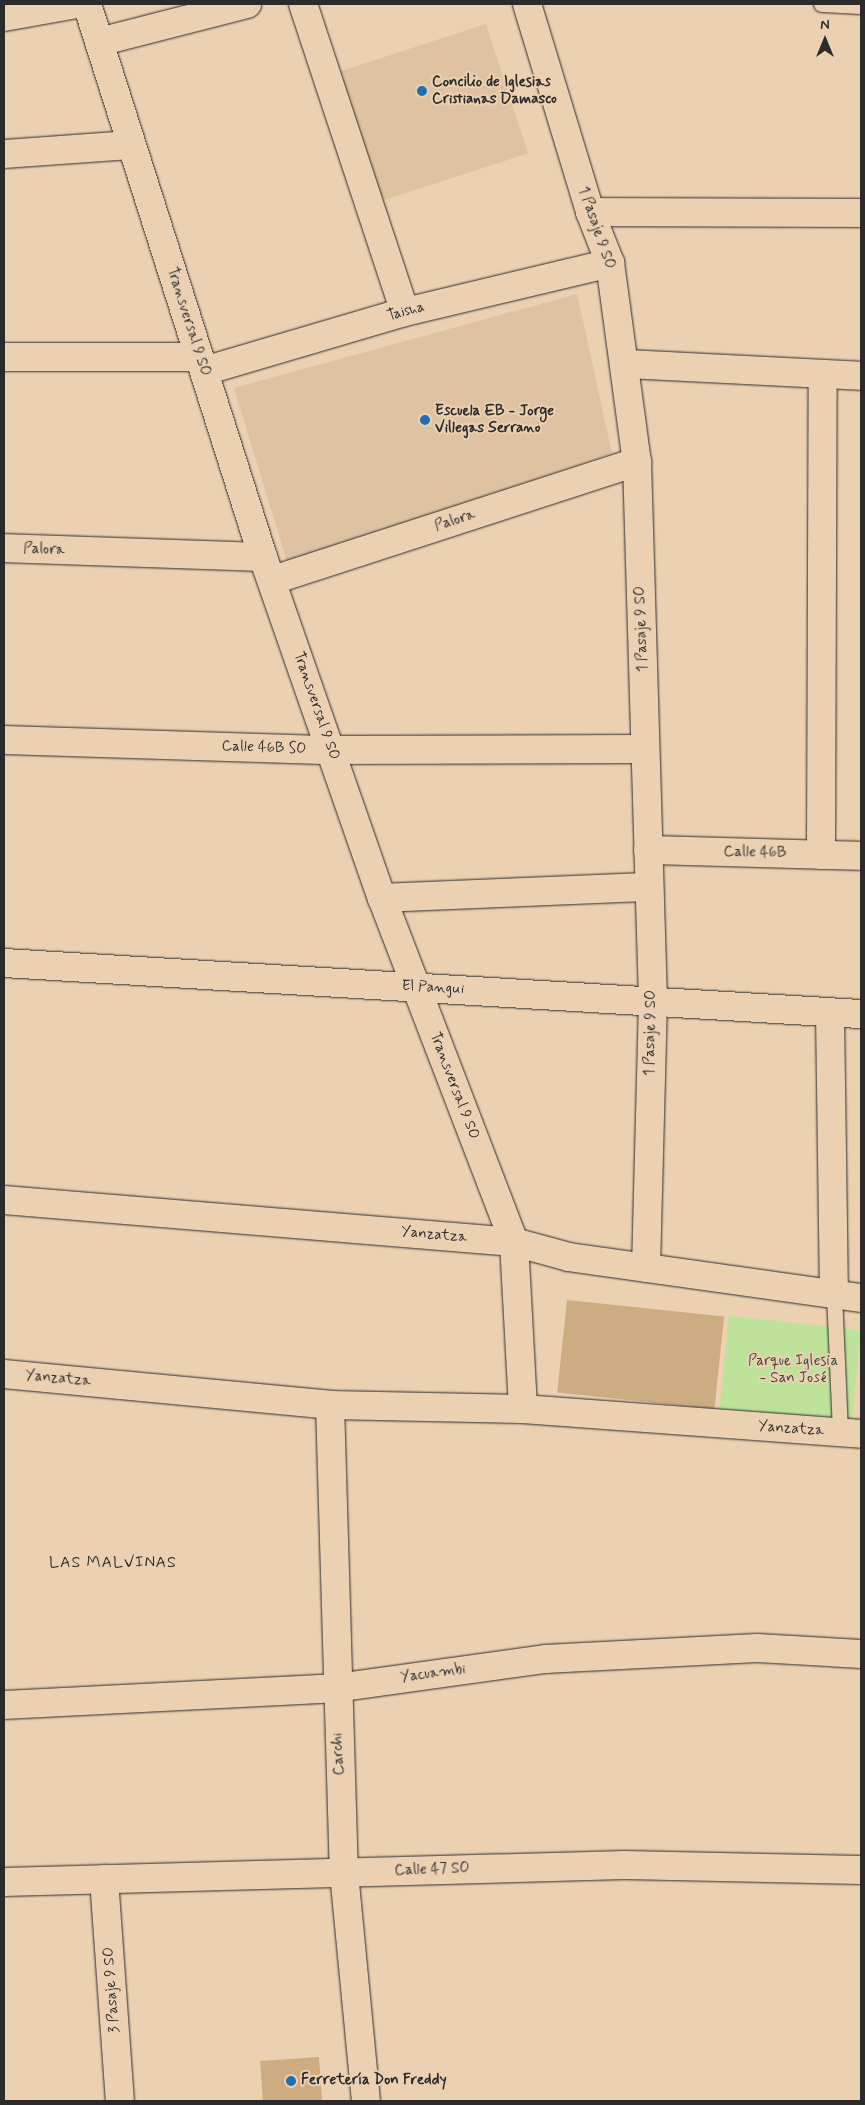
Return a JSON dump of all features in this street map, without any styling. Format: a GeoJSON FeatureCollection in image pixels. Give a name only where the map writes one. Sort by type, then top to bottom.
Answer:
{"type":"FeatureCollection","features":[{"type":"Feature","properties":{"kind":"street"},"geometry":{"type":"LineString","coordinates":[[4,17],[77,4]]}},
{"type":"Feature","properties":{"kind":"street","name":"Transversal 9 SO"},"geometry":{"type":"LineString","coordinates":[[87,4],[268,569],[382,898],[514,1242],[523,1409]]}},
{"type":"Feature","properties":{"kind":"street"},"geometry":{"type":"LineString","coordinates":[[99,42],[248,4]]}},
{"type":"Feature","properties":{"kind":"street"},"geometry":{"type":"LineString","coordinates":[[303,4],[405,312]]}},
{"type":"Feature","properties":{"kind":"street","name":"1 Pasaje 9 SO"},"geometry":{"type":"LineString","coordinates":[[527,4],[590,212],[610,263],[626,364],[637,462],[653,1001],[646,1268]]}},
{"type":"Feature","properties":{"kind":"street"},"geometry":{"type":"LineString","coordinates":[[4,154],[131,145]]}},
{"type":"Feature","properties":{"kind":"street"},"geometry":{"type":"LineString","coordinates":[[590,212],[861,213]]}},
{"type":"Feature","properties":{"kind":"street","name":"Taisha"},"geometry":{"type":"LineString","coordinates":[[4,357],[201,364],[405,312],[610,263]]}},
{"type":"Feature","properties":{"kind":"street"},"geometry":{"type":"LineString","coordinates":[[626,364],[823,376],[861,376]]}},
{"type":"Feature","properties":{"kind":"street"},"geometry":{"type":"LineString","coordinates":[[821,855],[823,376]]}},
{"type":"Feature","properties":{"kind":"street","name":"Palora"},"geometry":{"type":"LineString","coordinates":[[4,548],[268,569],[637,462]]}},
{"type":"Feature","properties":{"kind":"street","name":"Calle 46B SO"},"geometry":{"type":"LineString","coordinates":[[4,740],[331,750],[645,749]]}},
{"type":"Feature","properties":{"kind":"street","name":"Calle 46B"},"geometry":{"type":"LineString","coordinates":[[648,850],[861,856]]}},
{"type":"Feature","properties":{"kind":"street"},"geometry":{"type":"LineString","coordinates":[[382,898],[649,887]]}},
{"type":"Feature","properties":{"kind":"street","name":"El Pangui"},"geometry":{"type":"LineString","coordinates":[[4,963],[861,1014]]}},
{"type":"Feature","properties":{"kind":"street"},"geometry":{"type":"LineString","coordinates":[[830,1012],[834,1294]]}},
{"type":"Feature","properties":{"kind":"street","name":"Yanzatza"},"geometry":{"type":"LineString","coordinates":[[4,1200],[514,1242],[569,1257],[861,1298]]}},
{"type":"Feature","properties":{"kind":"street","name":"Yanzatza"},"geometry":{"type":"LineString","coordinates":[[4,1374],[330,1406],[523,1409],[850,1433]]}},
{"type":"Feature","properties":{"kind":"street","name":"Carchi"},"geometry":{"type":"LineString","coordinates":[[330,1406],[336,1688],[344,1873],[366,2101]]}},
{"type":"Feature","properties":{"kind":"street","name":"Yacuambi"},"geometry":{"type":"LineString","coordinates":[[4,1705],[336,1688],[545,1659],[757,1648],[861,1654]]}},
{"type":"Feature","properties":{"kind":"street","name":"Calle 47 SO"},"geometry":{"type":"LineString","coordinates":[[4,1882],[625,1865],[861,1870]]}},
{"type":"Feature","properties":{"kind":"street","name":"3 Pasaje 9 SO"},"geometry":{"type":"LineString","coordinates":[[104,1879],[120,2101]]}},
{"type":"Feature","properties":{"kind":"lane"},"geometry":{"type":"LineString","coordinates":[[821,4],[861,6]]}},
{"type":"Feature","properties":{"kind":"lane"},"geometry":{"type":"LineString","coordinates":[[834,1294],[850,1433]]}},
{"type":"Feature","properties":{"kind":"shaded area"},"geometry":{"type":"Polygon","coordinates":[[[486,24],[528,153],[379,202],[337,73],[486,24]]]}},
{"type":"Feature","properties":{"kind":"shaded area","name":"Escuela EB - Jorge Villegas Serrano"},"geometry":{"type":"Polygon","coordinates":[[[577,294],[612,453],[289,568],[234,388],[577,294]]]}},
{"type":"Feature","properties":{"kind":"green space","name":"Parque Iglesia - San José"},"geometry":{"type":"Polygon","coordinates":[[[729,1316],[861,1330],[851,1423],[719,1409],[729,1316]]]}},
{"type":"Feature","properties":{"kind":"building"},"geometry":{"type":"Polygon","coordinates":[[[567,1300],[724,1317],[714,1409],[557,1392],[567,1300]]]}},
{"type":"Feature","properties":{"kind":"building","name":"Ferretería Don Freddy"},"geometry":{"type":"Polygon","coordinates":[[[319,2057],[322,2101],[263,2101],[260,2061],[319,2057]]]}},
{"type":"Feature","properties":{"kind":"place","name":"Concilio de Iglesias Cristianas Damasco"},"geometry":{"type":"Point","coordinates":[422,91]}},
{"type":"Feature","properties":{"kind":"place","name":"Escuela EB - Jorge Villegas Serrano"},"geometry":{"type":"Point","coordinates":[425,420]}},
{"type":"Feature","properties":{"kind":"place","name":"Ferretería Don Freddy"},"geometry":{"type":"Point","coordinates":[291,2081]}},
{"type":"Feature","properties":{"kind":"district","name":"LAS MALVINAS"},"geometry":{"type":"Point","coordinates":[113,1563]}}]}
